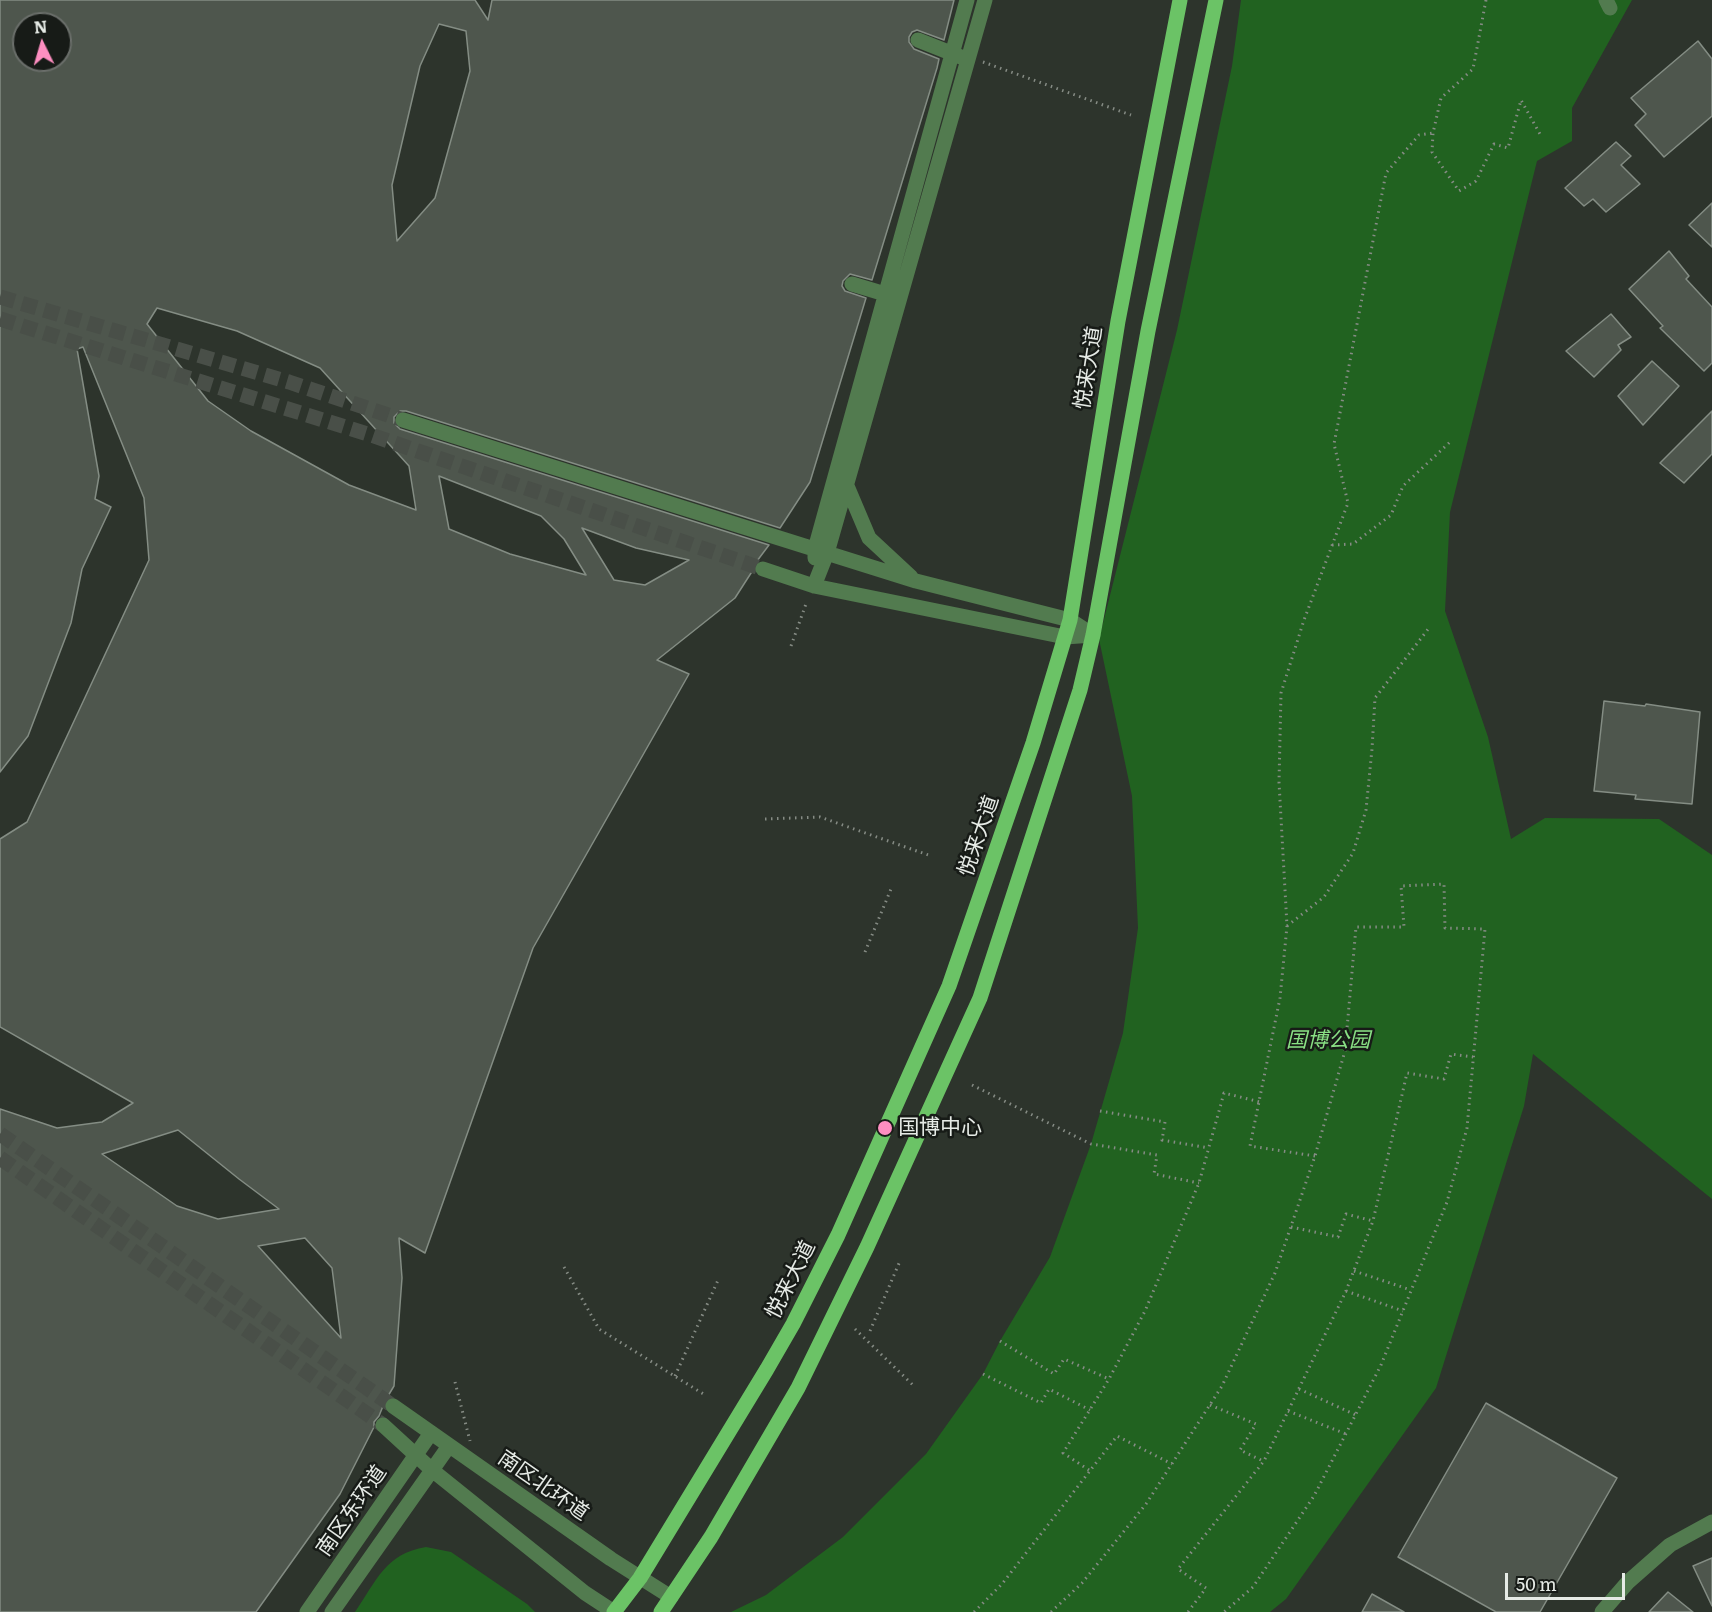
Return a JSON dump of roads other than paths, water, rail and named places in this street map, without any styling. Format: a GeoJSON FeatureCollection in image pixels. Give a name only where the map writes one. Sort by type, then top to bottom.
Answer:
{"type":"FeatureCollection","features":[{"type":"Feature","properties":{"kind":"main road","name":"悦来大道"},"geometry":{"type":"LineString","coordinates":[[614,1612],[640,1578],[793,1324],[838,1235],[949,986],[1033,743],[1070,620],[1118,321],[1180,0]]}},
{"type":"Feature","properties":{"kind":"main road"},"geometry":{"type":"LineString","coordinates":[[661,1612],[711,1537],[802,1379],[867,1247],[980,998],[1080,690],[1093,635],[1148,332],[1216,0]]}},
{"type":"Feature","properties":{"kind":"street"},"geometry":{"type":"LineString","coordinates":[[821,551],[846,486],[967,0]]}},
{"type":"Feature","properties":{"kind":"street"},"geometry":{"type":"LineString","coordinates":[[814,586],[821,551],[893,296],[970,61],[986,0]]}},
{"type":"Feature","properties":{"kind":"street"},"geometry":{"type":"LineString","coordinates":[[918,40],[970,61]]}},
{"type":"Feature","properties":{"kind":"street"},"geometry":{"type":"LineString","coordinates":[[852,284],[893,296]]}},
{"type":"Feature","properties":{"kind":"street"},"geometry":{"type":"LineString","coordinates":[[404,420],[916,581],[1070,620],[1093,635]]}},
{"type":"Feature","properties":{"kind":"street"},"geometry":{"type":"LineString","coordinates":[[846,486],[869,538],[916,581]]}},
{"type":"Feature","properties":{"kind":"street"},"geometry":{"type":"LineString","coordinates":[[763,569],[814,586],[1065,637],[1093,635]]}},
{"type":"Feature","properties":{"kind":"street","name":"南区北环道"},"geometry":{"type":"LineString","coordinates":[[393,1406],[670,1597]]}},
{"type":"Feature","properties":{"kind":"street"},"geometry":{"type":"LineString","coordinates":[[383,1425],[432,1470],[585,1593],[614,1612]]}},
{"type":"Feature","properties":{"kind":"street","name":"南区东环道"},"geometry":{"type":"LineString","coordinates":[[307,1612],[431,1433]]}},
{"type":"Feature","properties":{"kind":"street","name":"南区东环道"},"geometry":{"type":"LineString","coordinates":[[332,1612],[449,1446]]}},
{"type":"Feature","properties":{"kind":"street"},"geometry":{"type":"LineString","coordinates":[[1602,1612],[1628,1582],[1670,1545],[1712,1522]]}},
{"type":"Feature","properties":{"kind":"tunnel"},"geometry":{"type":"LineString","coordinates":[[0,297],[289,382],[403,420]]}},
{"type":"Feature","properties":{"kind":"tunnel"},"geometry":{"type":"LineString","coordinates":[[0,319],[371,435],[763,569]]}},
{"type":"Feature","properties":{"kind":"tunnel"},"geometry":{"type":"LineString","coordinates":[[0,1134],[393,1406]]}},
{"type":"Feature","properties":{"kind":"tunnel"},"geometry":{"type":"LineString","coordinates":[[0,1158],[383,1425]]}},
{"type":"Feature","properties":{"kind":"place","name":"国博中心"},"geometry":{"type":"Point","coordinates":[885,1128]}},
{"type":"Feature","properties":{"kind":"park label","name":"国博公园"},"geometry":{"type":"Point","coordinates":[1328,1041]}}]}
